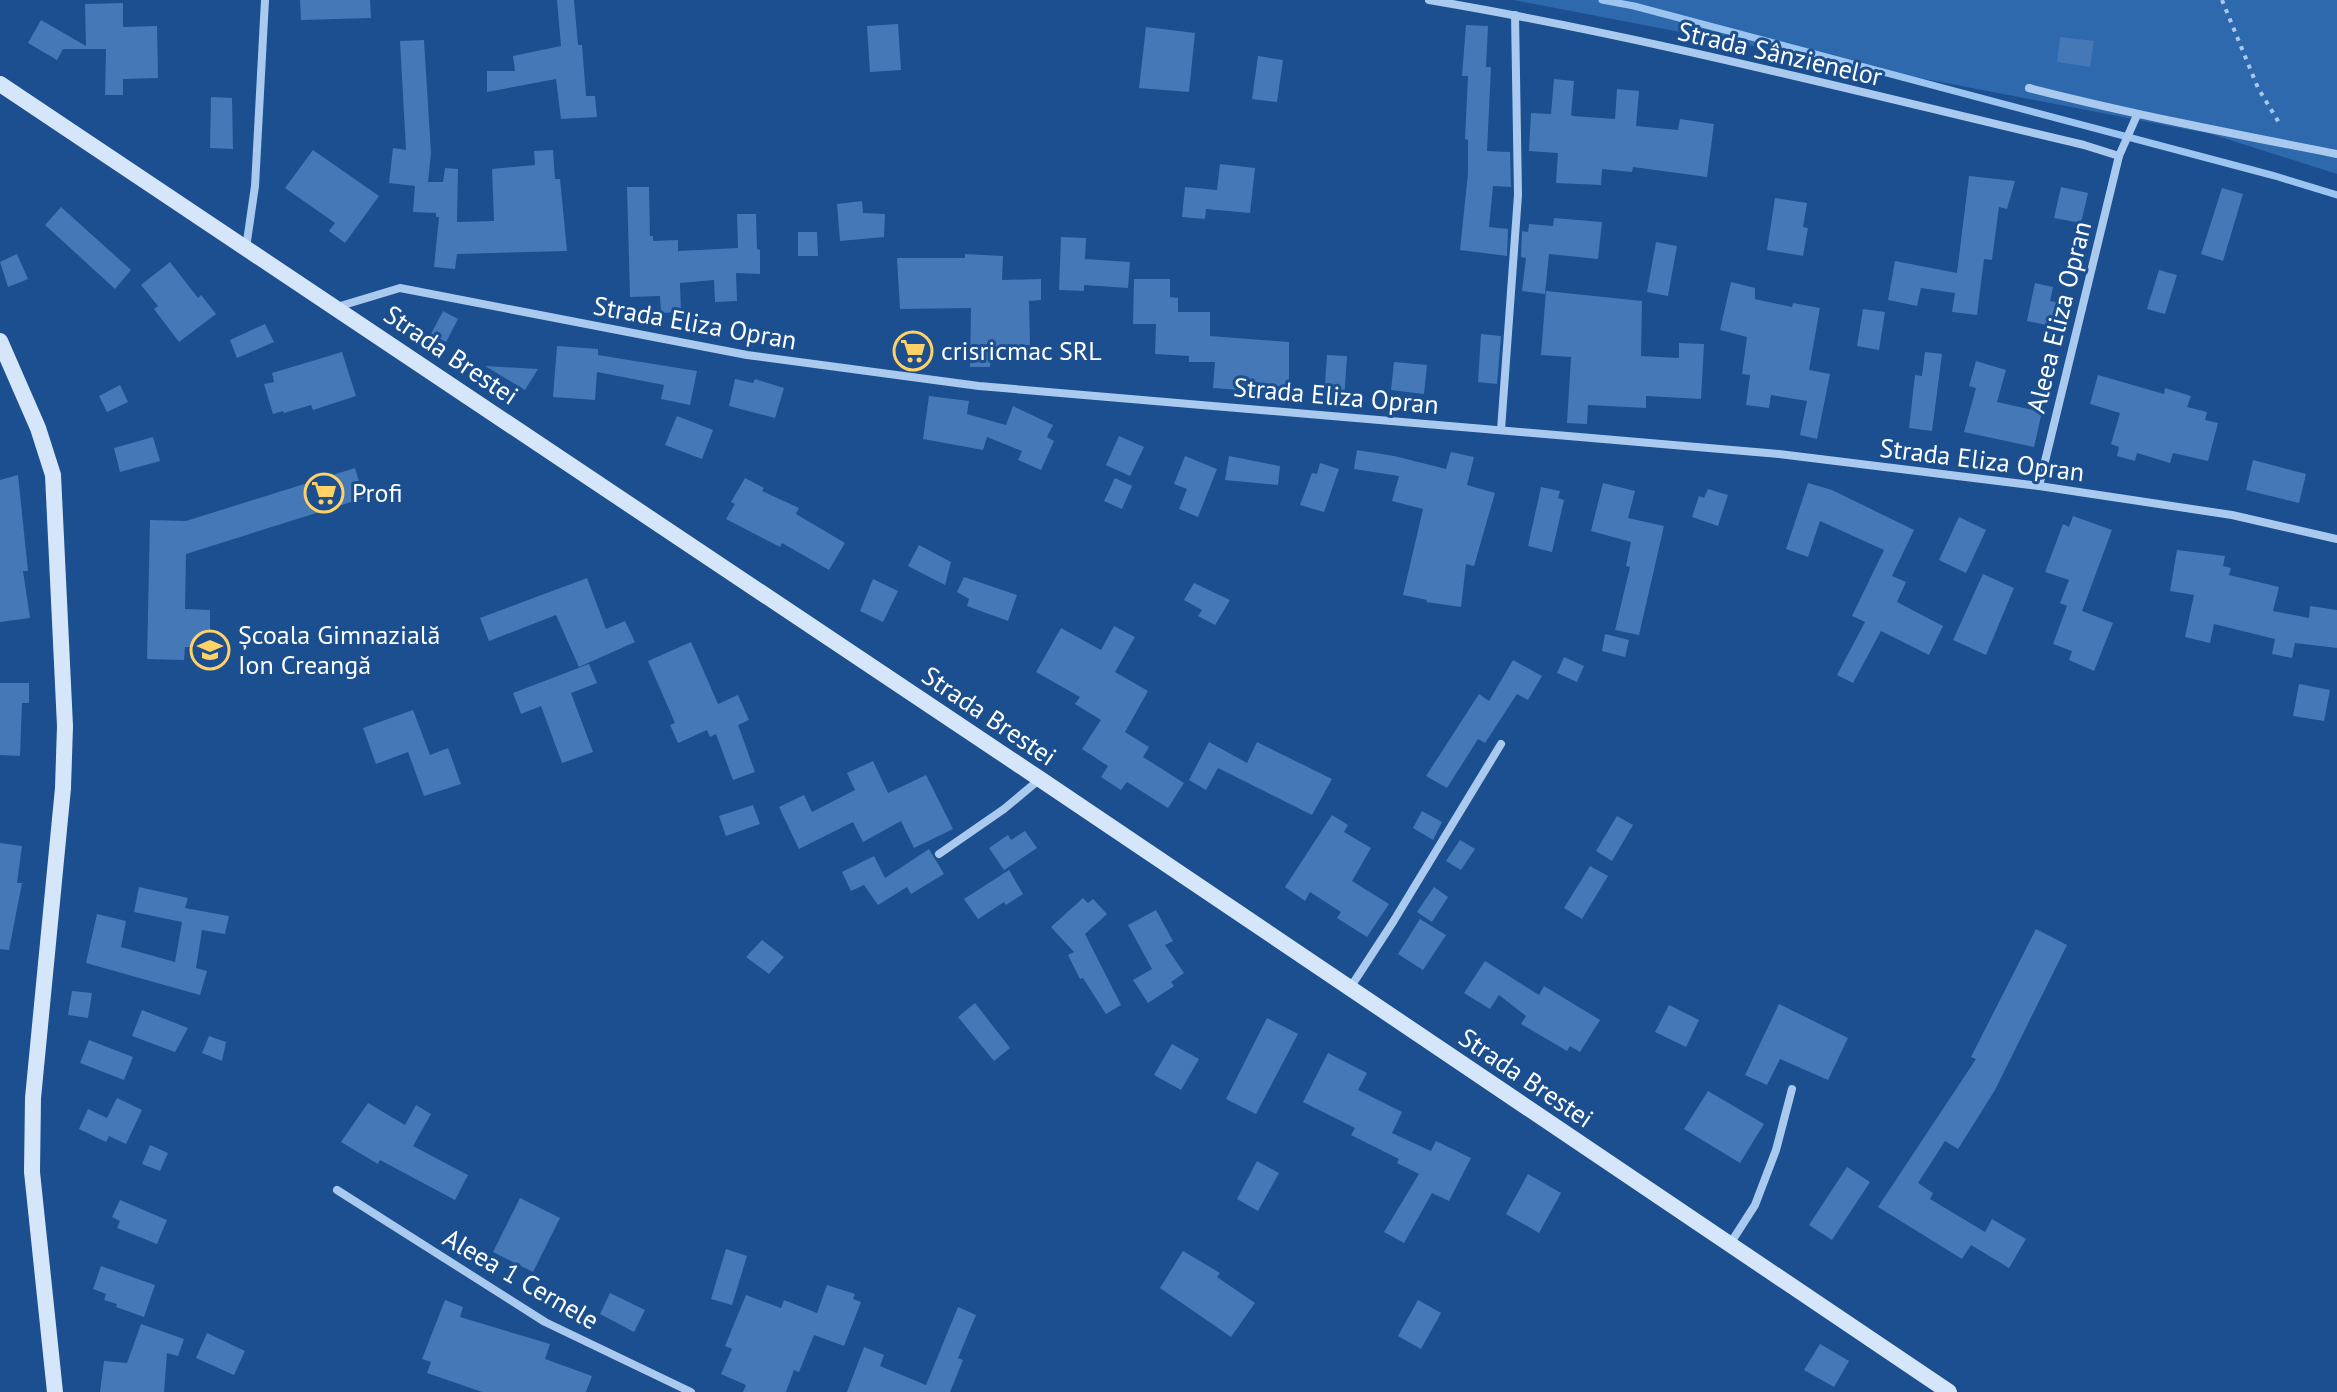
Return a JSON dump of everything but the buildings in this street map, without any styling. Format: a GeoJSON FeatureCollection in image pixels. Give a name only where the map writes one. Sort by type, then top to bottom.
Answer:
{"type":"FeatureCollection","features":[{"type":"Feature","properties":{"kind":"main road","name":"Strada Brestei"},"geometry":{"type":"LineString","coordinates":[[0,84],[1040,779],[1949,1392]]}},
{"type":"Feature","properties":{"kind":"main road"},"geometry":{"type":"LineString","coordinates":[[0,341],[38,428],[53,475],[65,741],[33,1098],[32,1172],[55,1392]]}},
{"type":"Feature","properties":{"kind":"street"},"geometry":{"type":"LineString","coordinates":[[246,249],[255,186],[265,0]]}},
{"type":"Feature","properties":{"kind":"street","name":"Strada Sânzienelor"},"geometry":{"type":"LineString","coordinates":[[1429,0],[1515,15],[2069,141],[2119,156]]}},
{"type":"Feature","properties":{"kind":"street"},"geometry":{"type":"LineString","coordinates":[[1501,430],[1518,195],[1515,15]]}},
{"type":"Feature","properties":{"kind":"street"},"geometry":{"type":"LineString","coordinates":[[2029,88],[2137,115],[2337,154]]}},
{"type":"Feature","properties":{"kind":"street","name":"Aleea Eliza Opran"},"geometry":{"type":"LineString","coordinates":[[2039,486],[2119,156],[2137,115]]}},
{"type":"Feature","properties":{"kind":"street","name":"Strada Eliza Opran"},"geometry":{"type":"LineString","coordinates":[[336,307],[400,288],[747,355],[917,378],[979,386],[1779,454],[2039,486],[2232,515],[2337,539]]}},
{"type":"Feature","properties":{"kind":"street"},"geometry":{"type":"LineString","coordinates":[[1350,988],[1501,744]]}},
{"type":"Feature","properties":{"kind":"street"},"geometry":{"type":"LineString","coordinates":[[939,854],[1004,809],[1040,779]]}},
{"type":"Feature","properties":{"kind":"street"},"geometry":{"type":"LineString","coordinates":[[1730,1244],[1755,1205],[1776,1150],[1792,1089]]}},
{"type":"Feature","properties":{"kind":"street","name":"Aleea 1 Cernele"},"geometry":{"type":"LineString","coordinates":[[337,1190],[545,1322],[691,1392]]}},
{"type":"Feature","properties":{"kind":"path"},"geometry":{"type":"LineString","coordinates":[[2222,0],[2258,88],[2293,146]]}},
{"type":"Feature","properties":{"kind":"shaded area"},"geometry":{"type":"Polygon","coordinates":[[[1514,0],[2337,0],[2337,174],[2211,134],[1514,0]]]}},
{"type":"Feature","properties":{"kind":"waterway"},"geometry":{"type":"LineString","coordinates":[[1602,0],[2275,176],[2337,195]]}},
{"type":"Feature","properties":{"kind":"place","name":"crisricmac SRL"},"geometry":{"type":"Point","coordinates":[913,351]}},
{"type":"Feature","properties":{"kind":"place","name":"Profi"},"geometry":{"type":"Point","coordinates":[324,493]}},
{"type":"Feature","properties":{"kind":"place","name":"Școala Gimnazială Ion Creangă"},"geometry":{"type":"Point","coordinates":[210,650]}}]}
